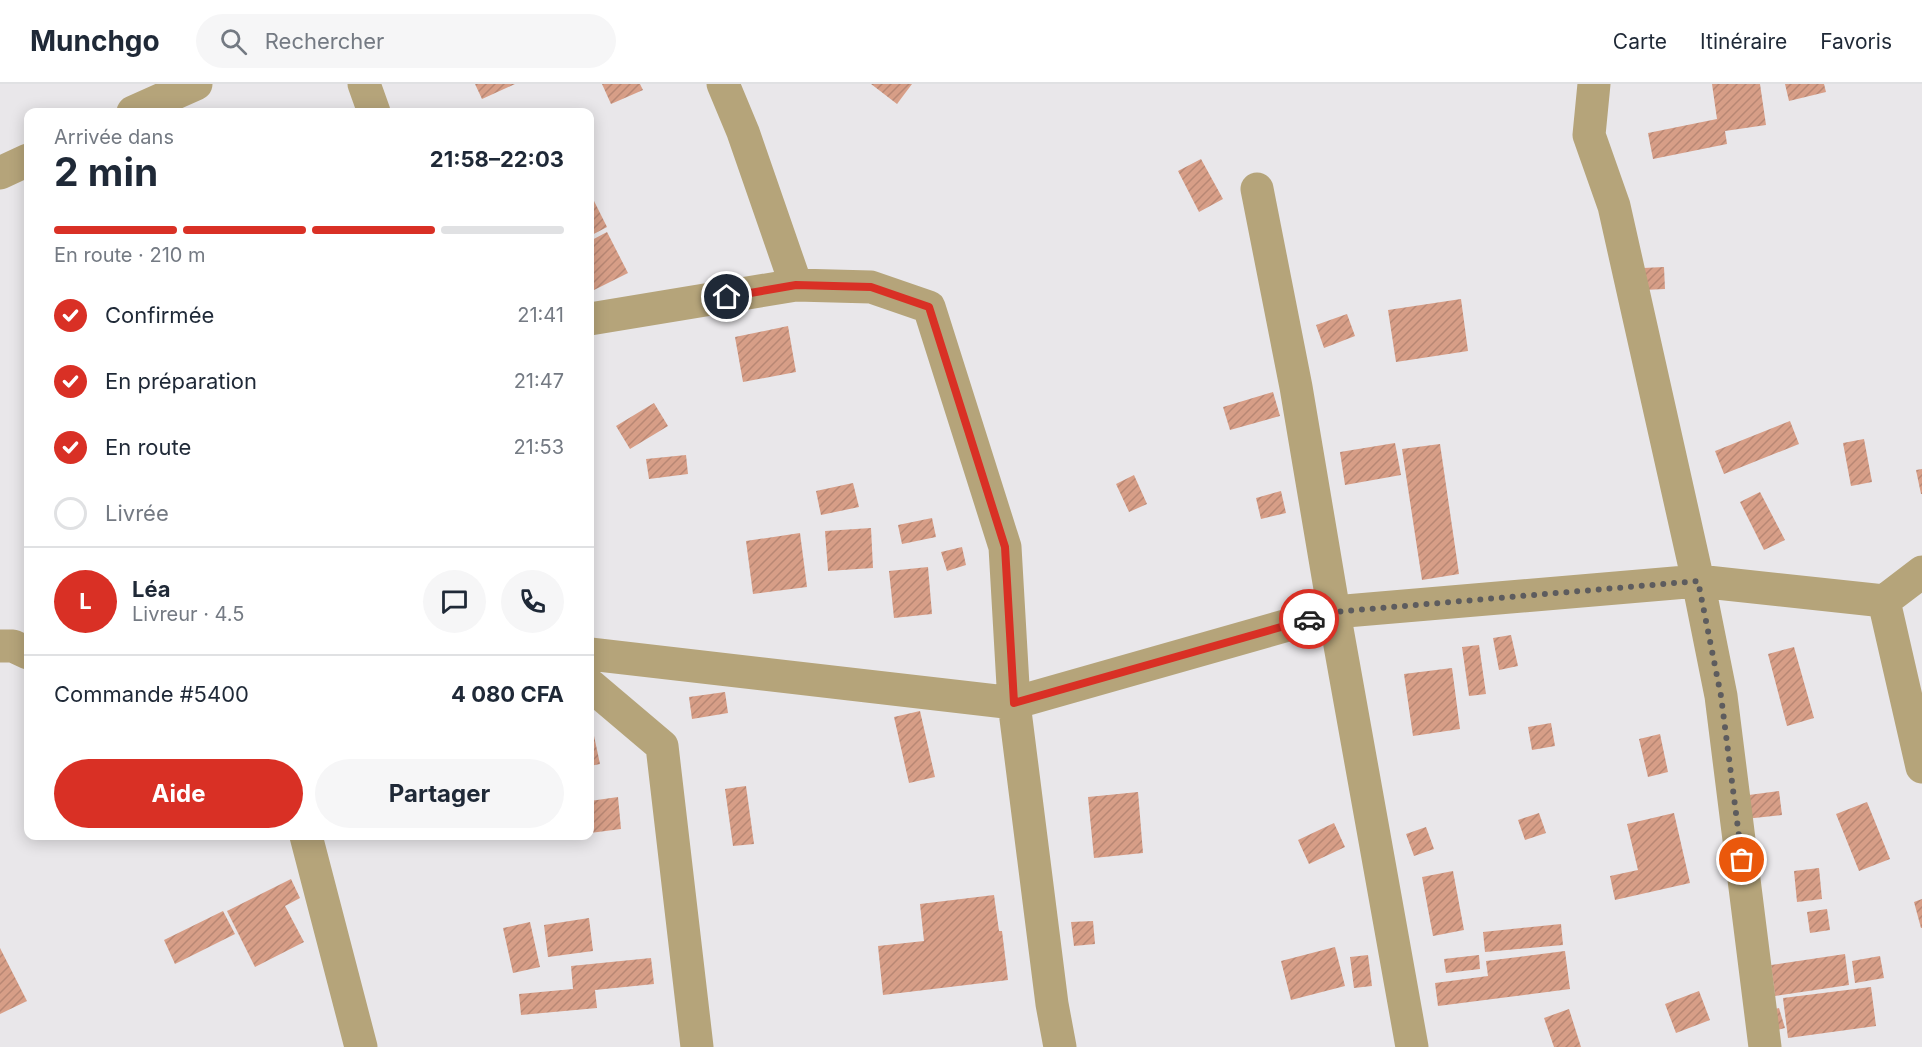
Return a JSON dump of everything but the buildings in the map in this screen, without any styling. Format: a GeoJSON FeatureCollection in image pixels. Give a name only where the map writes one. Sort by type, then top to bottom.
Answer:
{"type":"FeatureCollection","features":[{"type":"Feature","properties":{"kind":"street"},"geometry":{"type":"LineString","coordinates":[[142,108],[196,84]]}},
{"type":"Feature","properties":{"kind":"street"},"geometry":{"type":"LineString","coordinates":[[363,84],[372,108]]}},
{"type":"Feature","properties":{"kind":"street"},"geometry":{"type":"LineString","coordinates":[[723,84],[743,132],[796,285]]}},
{"type":"Feature","properties":{"kind":"street"},"geometry":{"type":"LineString","coordinates":[[1594,84],[1589,135],[1614,206],[1698,581],[1721,696],[1766,1047]]}},
{"type":"Feature","properties":{"kind":"street"},"geometry":{"type":"LineString","coordinates":[[0,173],[24,162]]}},
{"type":"Feature","properties":{"kind":"street"},"geometry":{"type":"LineString","coordinates":[[1257,189],[1296,387],[1412,1047]]}},
{"type":"Feature","properties":{"kind":"street"},"geometry":{"type":"LineString","coordinates":[[594,318],[796,285],[871,287],[929,307],[1005,547],[1014,703],[1052,1004],[1060,1047]]}},
{"type":"Feature","properties":{"kind":"street"},"geometry":{"type":"LineString","coordinates":[[594,654],[1014,703],[1334,612],[1698,581],[1884,601],[1922,572]]}},
{"type":"Feature","properties":{"kind":"street"},"geometry":{"type":"LineString","coordinates":[[1884,601],[1922,767]]}},
{"type":"Feature","properties":{"kind":"street"},"geometry":{"type":"LineString","coordinates":[[0,646],[13,646],[24,651]]}},
{"type":"Feature","properties":{"kind":"street"},"geometry":{"type":"LineString","coordinates":[[594,688],[662,746],[697,1047]]}},
{"type":"Feature","properties":{"kind":"street"},"geometry":{"type":"LineString","coordinates":[[307,840],[361,1047]]}},
{"type":"Feature","properties":{"kind":"way so far"},"geometry":{"type":"LineString","coordinates":[[1309,619],[1334,612],[1698,581],[1721,696],[1742,860]]}},
{"type":"Feature","properties":{"kind":"route"},"geometry":{"type":"LineString","coordinates":[[727,297],[796,285],[871,287],[929,307],[1005,547],[1014,703],[1309,619]]}}]}
